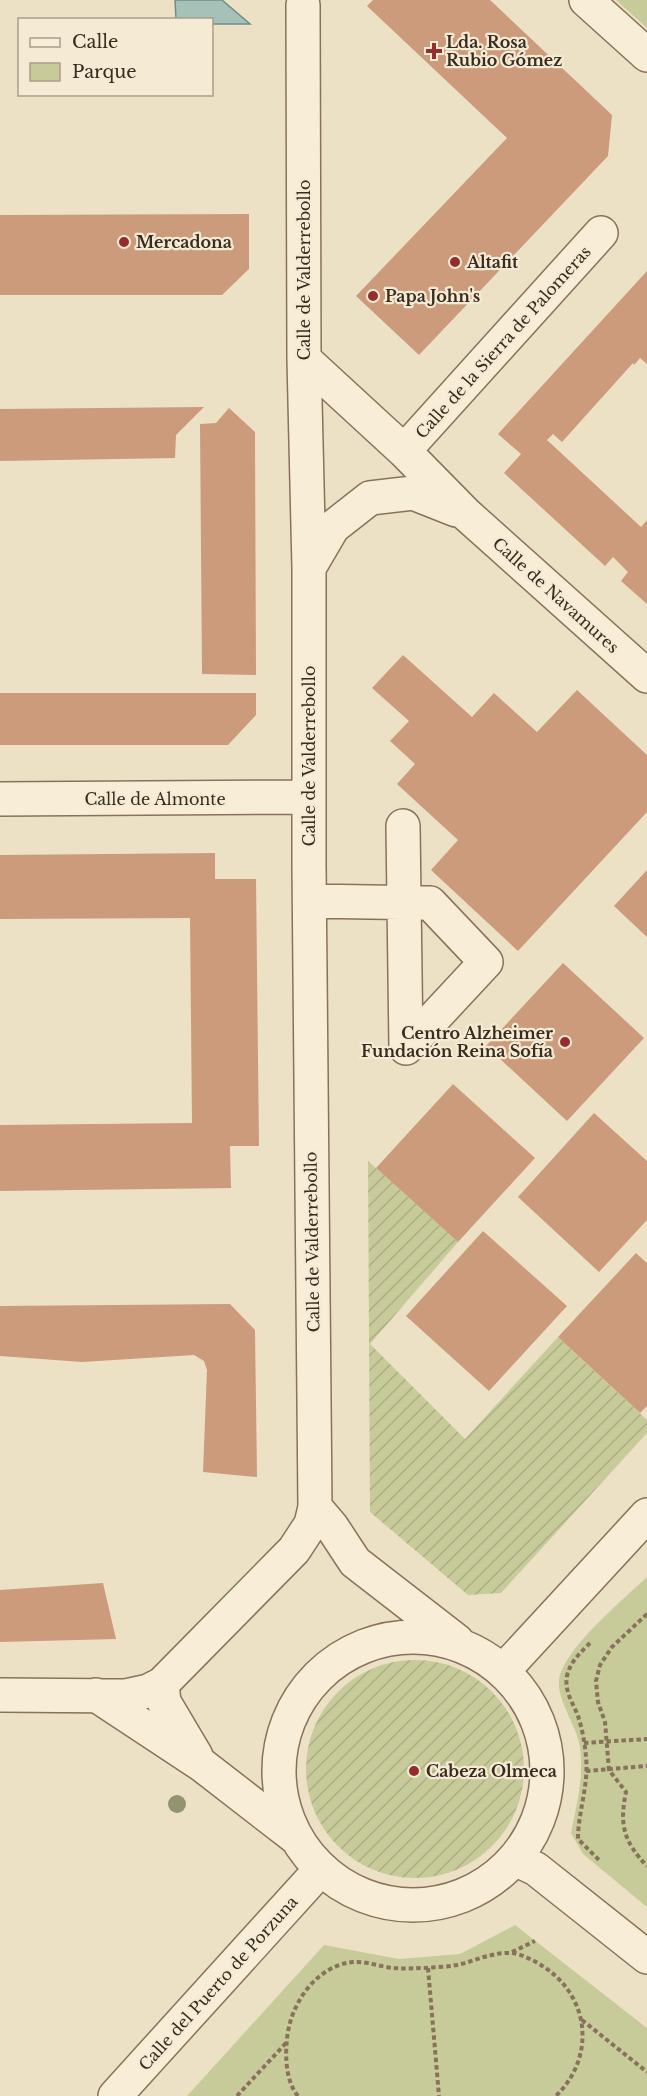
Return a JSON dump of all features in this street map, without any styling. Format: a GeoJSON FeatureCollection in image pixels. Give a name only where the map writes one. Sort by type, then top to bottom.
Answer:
{"type":"FeatureCollection","features":[{"type":"Feature","properties":{"kind":"street"},"geometry":{"type":"LineString","coordinates":[[586,0],[647,55]]}},
{"type":"Feature","properties":{"kind":"street","name":"Calle de Valderrebollo"},"geometry":{"type":"LineString","coordinates":[[0,1695],[124,1696],[148,1691],[162,1684],[294,1550],[311,1524],[315,1507],[309,568],[304,358],[303,2]]}},
{"type":"Feature","properties":{"kind":"street","name":"Calle de la Sierra de Palomeras"},"geometry":{"type":"LineString","coordinates":[[404,452],[601,233]]}},
{"type":"Feature","properties":{"kind":"street","name":"Calle de Navamures"},"geometry":{"type":"LineString","coordinates":[[304,358],[466,514],[647,676]]}},
{"type":"Feature","properties":{"kind":"street","name":"Calle de Navamures"},"geometry":{"type":"LineString","coordinates":[[309,568],[333,526],[370,498],[413,493],[466,514]]}},
{"type":"Feature","properties":{"kind":"street","name":"Calle de Almonte"},"geometry":{"type":"LineString","coordinates":[[0,799],[309,797]]}},
{"type":"Feature","properties":{"kind":"street"},"geometry":{"type":"LineString","coordinates":[[310,901],[404,902],[403,826]]}},
{"type":"Feature","properties":{"kind":"street"},"geometry":{"type":"LineString","coordinates":[[315,1507],[332,1527],[355,1562],[463,1646]]}},
{"type":"Feature","properties":{"kind":"street"},"geometry":{"type":"LineString","coordinates":[[503,1671],[647,1515]]}},
{"type":"Feature","properties":{"kind":"street"},"geometry":{"type":"LineString","coordinates":[[294,1550],[355,1562]]}},
{"type":"Feature","properties":{"kind":"street"},"geometry":{"type":"LineString","coordinates":[[96,1695],[202,1765],[295,1837],[321,1869],[348,1889],[383,1903],[423,1905],[463,1896],[493,1879],[515,1859],[534,1829],[545,1797],[547,1759],[538,1722],[524,1694],[503,1671],[484,1656],[463,1646],[428,1636],[385,1639],[346,1652],[310,1682],[290,1714],[279,1753],[279,1785],[285,1815],[295,1837]]}},
{"type":"Feature","properties":{"kind":"street"},"geometry":{"type":"LineString","coordinates":[[162,1684],[164,1702],[202,1765]]}},
{"type":"Feature","properties":{"kind":"street"},"geometry":{"type":"LineString","coordinates":[[515,1859],[536,1869],[647,1957]]}},
{"type":"Feature","properties":{"kind":"street","name":"Calle del Puerto de Porzuna"},"geometry":{"type":"LineString","coordinates":[[115,2096],[321,1869]]}},
{"type":"Feature","properties":{"kind":"path"},"geometry":{"type":"LineString","coordinates":[[647,1614],[612,1647],[600,1665],[596,1681],[598,1702],[605,1722],[608,1742],[609,1770],[626,1792],[621,1812],[624,1831],[633,1852],[647,1866]]}},
{"type":"Feature","properties":{"kind":"path"},"geometry":{"type":"LineString","coordinates":[[590,1643],[570,1664],[566,1679],[567,1691],[578,1717],[584,1743],[586,1771],[578,1839],[601,1862]]}},
{"type":"Feature","properties":{"kind":"path"},"geometry":{"type":"LineString","coordinates":[[584,1743],[647,1739]]}},
{"type":"Feature","properties":{"kind":"path"},"geometry":{"type":"LineString","coordinates":[[586,1771],[647,1766]]}},
{"type":"Feature","properties":{"kind":"path"},"geometry":{"type":"LineString","coordinates":[[298,2096],[292,2089],[290,2078],[286,2042],[289,2022],[299,2000],[313,1983],[331,1968],[354,1962],[395,1968],[458,1965],[487,1956],[512,1953],[535,1941]]}},
{"type":"Feature","properties":{"kind":"path"},"geometry":{"type":"LineString","coordinates":[[512,1953],[534,1961],[558,1976],[573,1998],[581,2019],[583,2043],[578,2066],[567,2085],[556,2096]]}},
{"type":"Feature","properties":{"kind":"path"},"geometry":{"type":"LineString","coordinates":[[428,1968],[439,2096]]}},
{"type":"Feature","properties":{"kind":"path"},"geometry":{"type":"LineString","coordinates":[[581,2019],[647,2072]]}},
{"type":"Feature","properties":{"kind":"path"},"geometry":{"type":"LineString","coordinates":[[237,2096],[286,2042]]}},
{"type":"Feature","properties":{"kind":"green space"},"geometry":{"type":"Polygon","coordinates":[[[616,0],[647,0],[647,28],[616,0]]]}},
{"type":"Feature","properties":{"kind":"green space"},"geometry":{"type":"Polygon","coordinates":[[[368,1161],[458,1242],[370,1344],[465,1439],[558,1337],[647,1420],[647,1433],[501,1593],[468,1595],[370,1512],[368,1161]]]}},
{"type":"Feature","properties":{"kind":"green space"},"geometry":{"type":"Polygon","coordinates":[[[647,1577],[647,1907],[583,1854],[571,1833],[580,1788],[581,1754],[577,1735],[563,1703],[559,1681],[563,1669],[582,1640],[647,1577]]]}},
{"type":"Feature","properties":{"kind":"green space"},"geometry":{"type":"Polygon","coordinates":[[[415,1660],[436,1662],[457,1668],[475,1678],[492,1692],[506,1709],[516,1727],[522,1748],[524,1769],[522,1790],[516,1811],[506,1829],[492,1846],[475,1860],[457,1870],[436,1876],[415,1878],[394,1876],[373,1870],[355,1860],[338,1846],[324,1829],[314,1811],[308,1790],[306,1769],[308,1748],[314,1727],[324,1709],[338,1692],[355,1678],[373,1668],[394,1662],[415,1660]]]}},
{"type":"Feature","properties":{"kind":"green space"},"geometry":{"type":"Polygon","coordinates":[[[515,1925],[647,2028],[647,2096],[187,2096],[324,1945],[399,1959],[460,1954],[515,1925]]]}},
{"type":"Feature","properties":{"kind":"water"},"geometry":{"type":"Polygon","coordinates":[[[175,0],[222,0],[250,24],[213,24],[213,18],[176,18],[175,0]]]}},
{"type":"Feature","properties":{"kind":"building"},"geometry":{"type":"Polygon","coordinates":[[[373,0],[490,0],[612,115],[608,156],[419,355],[356,296],[507,138],[367,6],[373,0]]]}},
{"type":"Feature","properties":{"kind":"building","name":"Mercadona"},"geometry":{"type":"Polygon","coordinates":[[[249,214],[249,269],[222,295],[0,295],[0,215],[249,214]]]}},
{"type":"Feature","properties":{"kind":"building"},"geometry":{"type":"Polygon","coordinates":[[[647,271],[647,364],[640,358],[634,365],[633,363],[562,442],[553,434],[547,440],[641,527],[647,520],[647,604],[621,581],[628,572],[613,557],[605,566],[504,473],[521,454],[498,434],[647,271]]]}},
{"type":"Feature","properties":{"kind":"building"},"geometry":{"type":"Polygon","coordinates":[[[204,407],[176,435],[175,458],[0,461],[0,409],[204,407]]]}},
{"type":"Feature","properties":{"kind":"building"},"geometry":{"type":"Polygon","coordinates":[[[229,408],[255,432],[256,675],[202,674],[200,424],[216,423],[229,408]]]}},
{"type":"Feature","properties":{"kind":"building"},"geometry":{"type":"Polygon","coordinates":[[[403,655],[472,717],[494,693],[537,732],[577,690],[647,755],[647,812],[518,951],[431,870],[458,840],[397,784],[415,764],[390,741],[409,721],[372,688],[403,655]]]}},
{"type":"Feature","properties":{"kind":"building"},"geometry":{"type":"Polygon","coordinates":[[[0,693],[256,693],[256,715],[228,745],[0,745],[0,693]]]}},
{"type":"Feature","properties":{"kind":"building"},"geometry":{"type":"Polygon","coordinates":[[[215,853],[215,879],[256,879],[259,1146],[230,1146],[231,1188],[0,1191],[0,1125],[192,1123],[190,918],[0,919],[0,855],[215,853]]]}},
{"type":"Feature","properties":{"kind":"building"},"geometry":{"type":"Polygon","coordinates":[[[647,870],[647,937],[614,906],[647,870]]]}},
{"type":"Feature","properties":{"kind":"building","name":"Centro Alzheimer Fundación Reina Sofía"},"geometry":{"type":"Polygon","coordinates":[[[563,963],[644,1038],[567,1121],[486,1046],[563,963]]]}},
{"type":"Feature","properties":{"kind":"building"},"geometry":{"type":"Polygon","coordinates":[[[453,1084],[535,1158],[458,1242],[376,1168],[453,1084]]]}},
{"type":"Feature","properties":{"kind":"building"},"geometry":{"type":"Polygon","coordinates":[[[594,1113],[647,1161],[647,1220],[599,1272],[518,1197],[594,1113]]]}},
{"type":"Feature","properties":{"kind":"building"},"geometry":{"type":"Polygon","coordinates":[[[483,1231],[567,1306],[489,1391],[406,1316],[483,1231]]]}},
{"type":"Feature","properties":{"kind":"building"},"geometry":{"type":"Polygon","coordinates":[[[636,1253],[647,1263],[647,1406],[640,1413],[558,1337],[636,1253]]]}},
{"type":"Feature","properties":{"kind":"building"},"geometry":{"type":"Polygon","coordinates":[[[230,1304],[255,1330],[257,1477],[203,1472],[207,1370],[204,1361],[194,1355],[82,1362],[0,1356],[0,1306],[230,1304]]]}},
{"type":"Feature","properties":{"kind":"building"},"geometry":{"type":"Polygon","coordinates":[[[103,1583],[116,1639],[0,1642],[0,1590],[103,1583]]]}},
{"type":"Feature","properties":{"kind":"place","name":"Lda. Rosa Rubio Gómez"},"geometry":{"type":"Point","coordinates":[434,51]}},
{"type":"Feature","properties":{"kind":"place","name":"Mercadona"},"geometry":{"type":"Point","coordinates":[124,242]}},
{"type":"Feature","properties":{"kind":"place","name":"Altafit"},"geometry":{"type":"Point","coordinates":[455,262]}},
{"type":"Feature","properties":{"kind":"place","name":"Papa John's"},"geometry":{"type":"Point","coordinates":[373,296]}},
{"type":"Feature","properties":{"kind":"place","name":"Centro Alzheimer Fundación Reina Sofía"},"geometry":{"type":"Point","coordinates":[565,1042]}},
{"type":"Feature","properties":{"kind":"place","name":"Cabeza Olmeca"},"geometry":{"type":"Point","coordinates":[414,1771]}}]}
